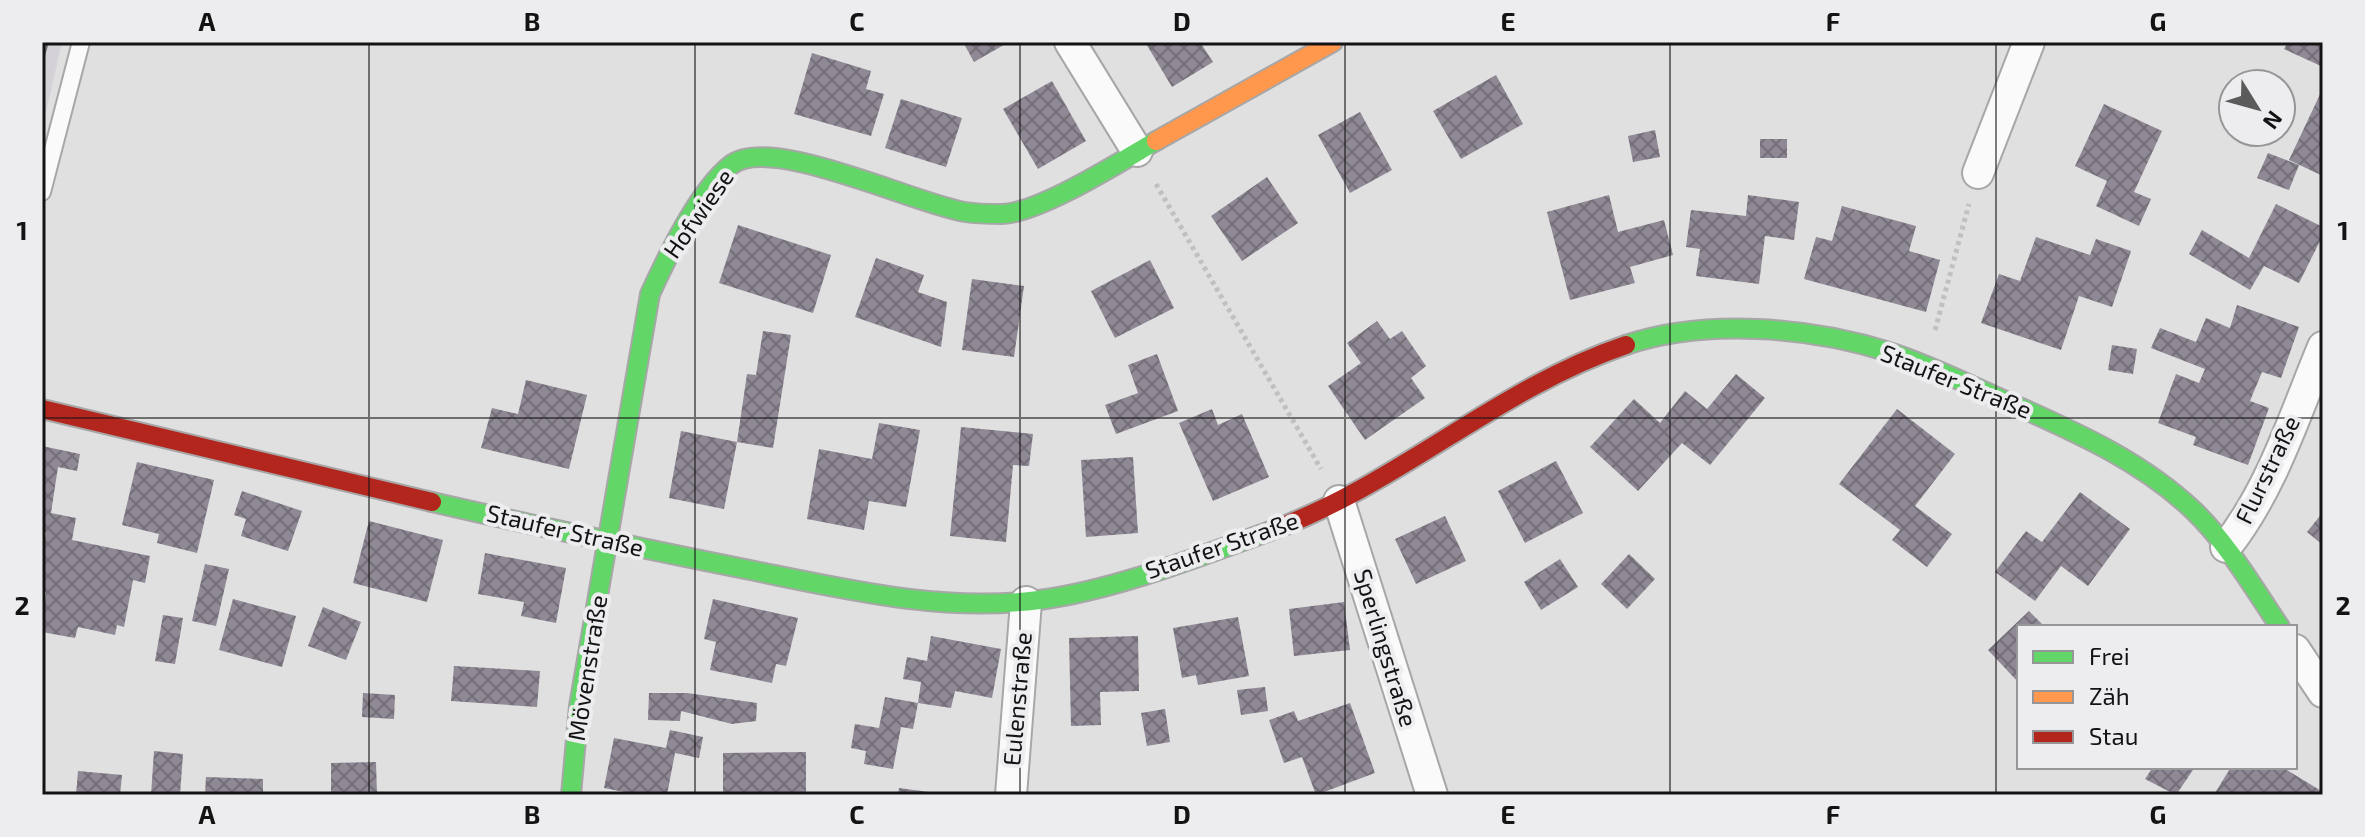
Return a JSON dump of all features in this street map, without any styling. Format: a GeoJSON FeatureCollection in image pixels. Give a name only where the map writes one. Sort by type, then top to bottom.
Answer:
{"type":"FeatureCollection","features":[{"type":"Feature","properties":{"kind":"street"},"geometry":{"type":"LineString","coordinates":[[1070,42],[1137,151]]}},
{"type":"Feature","properties":{"kind":"street","name":"Hofwiese"},"geometry":{"type":"LineString","coordinates":[[609,542],[650,294],[671,248],[719,177],[733,163],[758,155],[793,160],[965,212],[1006,214],[1064,193],[1333,42]]}},
{"type":"Feature","properties":{"kind":"street"},"geometry":{"type":"LineString","coordinates":[[1978,173],[2029,42]]}},
{"type":"Feature","properties":{"kind":"street","name":"Staufer Straße"},"geometry":{"type":"LineString","coordinates":[[42,409],[609,542],[911,598],[953,604],[1026,602],[1097,588],[1281,528],[1339,501],[1500,406],[1601,354],[1643,339],[1696,333],[1764,333],[1859,344],[1926,365],[2070,430],[2145,472],[2191,509],[2226,547],[2279,625]]}},
{"type":"Feature","properties":{"kind":"street","name":"Flurstraße"},"geometry":{"type":"LineString","coordinates":[[2226,547],[2246,523],[2269,477],[2323,347]]}},
{"type":"Feature","properties":{"kind":"street","name":"Sperlingstraße"},"geometry":{"type":"LineString","coordinates":[[1339,501],[1432,795]]}},
{"type":"Feature","properties":{"kind":"street","name":"Mövenstraße"},"geometry":{"type":"LineString","coordinates":[[571,795],[579,706],[609,542]]}},
{"type":"Feature","properties":{"kind":"street","name":"Eulenstraße"},"geometry":{"type":"LineString","coordinates":[[1011,795],[1026,602]]}},
{"type":"Feature","properties":{"kind":"street"},"geometry":{"type":"LineString","coordinates":[[2297,653],[2323,692]]}},
{"type":"Feature","properties":{"kind":"lane"},"geometry":{"type":"LineString","coordinates":[[42,192],[81,42]]}},
{"type":"Feature","properties":{"kind":"path"},"geometry":{"type":"LineString","coordinates":[[1137,151],[1339,501]]}},
{"type":"Feature","properties":{"kind":"path"},"geometry":{"type":"LineString","coordinates":[[1926,365],[1978,173]]}},
{"type":"Feature","properties":{"kind":"shaded area"},"geometry":{"type":"Polygon","coordinates":[[[42,42],[62,42],[42,131],[42,42]]]}},
{"type":"Feature","properties":{"kind":"building"},"geometry":{"type":"Polygon","coordinates":[[[42,42],[49,42],[43,64],[42,63],[42,42]]]}},
{"type":"Feature","properties":{"kind":"building"},"geometry":{"type":"Polygon","coordinates":[[[963,42],[1009,42],[974,62],[963,42]]]}},
{"type":"Feature","properties":{"kind":"building"},"geometry":{"type":"Polygon","coordinates":[[[1145,42],[1200,42],[1213,62],[1172,87],[1145,42]]]}},
{"type":"Feature","properties":{"kind":"building"},"geometry":{"type":"Polygon","coordinates":[[[2288,42],[2323,43],[2323,67],[2284,49],[2288,42]]]}},
{"type":"Feature","properties":{"kind":"building"},"geometry":{"type":"Polygon","coordinates":[[[812,53],[871,71],[866,89],[884,94],[871,136],[794,114],[812,53]]]}},
{"type":"Feature","properties":{"kind":"building"},"geometry":{"type":"Polygon","coordinates":[[[1496,75],[1523,124],[1461,159],[1433,111],[1496,75]]]}},
{"type":"Feature","properties":{"kind":"building"},"geometry":{"type":"Polygon","coordinates":[[[1052,81],[1086,141],[1038,169],[1003,109],[1052,81]]]}},
{"type":"Feature","properties":{"kind":"building"},"geometry":{"type":"Polygon","coordinates":[[[2323,88],[2323,176],[2289,160],[2323,88]]]}},
{"type":"Feature","properties":{"kind":"building"},"geometry":{"type":"Polygon","coordinates":[[[901,99],[962,118],[946,167],[885,148],[901,99]]]}},
{"type":"Feature","properties":{"kind":"building"},"geometry":{"type":"Polygon","coordinates":[[[2104,104],[2162,131],[2134,192],[2151,199],[2139,226],[2096,206],[2107,181],[2075,166],[2104,104]]]}},
{"type":"Feature","properties":{"kind":"building"},"geometry":{"type":"Polygon","coordinates":[[[1360,112],[1392,170],[1350,193],[1318,135],[1360,112]]]}},
{"type":"Feature","properties":{"kind":"building"},"geometry":{"type":"Polygon","coordinates":[[[1655,130],[1660,157],[1633,162],[1628,136],[1655,130]]]}},
{"type":"Feature","properties":{"kind":"building"},"geometry":{"type":"Polygon","coordinates":[[[1760,139],[1787,139],[1787,158],[1760,158],[1760,139]]]}},
{"type":"Feature","properties":{"kind":"building"},"geometry":{"type":"Polygon","coordinates":[[[2268,153],[2299,165],[2289,190],[2257,178],[2268,153]]]}},
{"type":"Feature","properties":{"kind":"building"},"geometry":{"type":"Polygon","coordinates":[[[1267,177],[1298,223],[1242,261],[1211,216],[1267,177]]]}},
{"type":"Feature","properties":{"kind":"building"},"geometry":{"type":"Polygon","coordinates":[[[1609,195],[1618,232],[1664,220],[1673,255],[1630,267],[1635,283],[1570,300],[1547,212],[1609,195]]]}},
{"type":"Feature","properties":{"kind":"building"},"geometry":{"type":"Polygon","coordinates":[[[1748,195],[1799,202],[1794,240],[1765,236],[1759,284],[1696,276],[1700,249],[1686,247],[1691,210],[1746,216],[1748,195]]]}},
{"type":"Feature","properties":{"kind":"building"},"geometry":{"type":"Polygon","coordinates":[[[2276,204],[2323,227],[2323,235],[2299,283],[2264,266],[2250,290],[2189,254],[2202,230],[2249,258],[2276,204]]]}},
{"type":"Feature","properties":{"kind":"building"},"geometry":{"type":"Polygon","coordinates":[[[1842,206],[1916,226],[1909,251],[1940,260],[1926,312],[1804,279],[1816,237],[1832,241],[1842,206]]]}},
{"type":"Feature","properties":{"kind":"building"},"geometry":{"type":"Polygon","coordinates":[[[738,225],[831,255],[813,313],[719,283],[738,225]]]}},
{"type":"Feature","properties":{"kind":"building"},"geometry":{"type":"Polygon","coordinates":[[[2036,237],[2090,255],[2096,239],[2131,251],[2112,307],[2079,296],[2061,350],[1981,323],[1999,274],[2020,281],[2036,237]]]}},
{"type":"Feature","properties":{"kind":"building"},"geometry":{"type":"Polygon","coordinates":[[[876,258],[924,275],[918,292],[947,302],[941,347],[855,317],[876,258]]]}},
{"type":"Feature","properties":{"kind":"building"},"geometry":{"type":"Polygon","coordinates":[[[1150,260],[1174,308],[1115,338],[1091,291],[1150,260]]]}},
{"type":"Feature","properties":{"kind":"building"},"geometry":{"type":"Polygon","coordinates":[[[972,279],[1024,286],[1014,357],[962,350],[972,279]]]}},
{"type":"Feature","properties":{"kind":"building"},"geometry":{"type":"Polygon","coordinates":[[[2237,305],[2299,327],[2281,378],[2262,372],[2250,401],[2269,408],[2248,465],[2193,445],[2196,437],[2158,423],[2176,374],[2199,383],[2205,369],[2151,348],[2160,328],[2196,342],[2206,318],[2230,328],[2237,305]]]}},
{"type":"Feature","properties":{"kind":"building"},"geometry":{"type":"Polygon","coordinates":[[[1377,321],[1390,339],[1402,331],[1426,366],[1411,378],[1425,398],[1365,440],[1328,386],[1361,363],[1347,343],[1377,321]]]}},
{"type":"Feature","properties":{"kind":"building"},"geometry":{"type":"Polygon","coordinates":[[[763,331],[791,335],[773,448],[737,442],[747,374],[756,375],[763,331]]]}},
{"type":"Feature","properties":{"kind":"building"},"geometry":{"type":"Polygon","coordinates":[[[2112,345],[2137,349],[2133,374],[2108,370],[2112,345]]]}},
{"type":"Feature","properties":{"kind":"building"},"geometry":{"type":"Polygon","coordinates":[[[1157,354],[1178,411],[1116,434],[1105,405],[1138,393],[1128,365],[1157,354]]]}},
{"type":"Feature","properties":{"kind":"building"},"geometry":{"type":"Polygon","coordinates":[[[1736,374],[1765,398],[1710,465],[1682,443],[1638,491],[1590,447],[1634,399],[1660,423],[1685,391],[1707,409],[1736,374]]]}},
{"type":"Feature","properties":{"kind":"building"},"geometry":{"type":"Polygon","coordinates":[[[526,380],[587,395],[569,469],[481,448],[492,408],[518,414],[526,380]]]}},
{"type":"Feature","properties":{"kind":"building"},"geometry":{"type":"Polygon","coordinates":[[[1212,409],[1218,425],[1242,414],[1269,477],[1213,501],[1179,423],[1212,409]]]}},
{"type":"Feature","properties":{"kind":"building"},"geometry":{"type":"Polygon","coordinates":[[[1897,409],[1955,454],[1915,506],[1952,534],[1927,567],[1892,540],[1900,530],[1839,484],[1897,409]]]}},
{"type":"Feature","properties":{"kind":"building"},"geometry":{"type":"Polygon","coordinates":[[[879,423],[920,430],[906,507],[869,501],[864,530],[807,519],[819,449],[872,459],[879,423]]]}},
{"type":"Feature","properties":{"kind":"building"},"geometry":{"type":"Polygon","coordinates":[[[961,427],[1033,434],[1029,466],[1013,465],[1006,542],[950,536],[961,427]]]}},
{"type":"Feature","properties":{"kind":"building"},"geometry":{"type":"Polygon","coordinates":[[[681,431],[737,442],[724,509],[669,498],[681,431]]]}},
{"type":"Feature","properties":{"kind":"building"},"geometry":{"type":"Polygon","coordinates":[[[42,446],[80,454],[77,471],[58,467],[51,513],[76,518],[72,540],[150,556],[145,583],[133,580],[124,627],[117,625],[115,635],[78,627],[75,638],[42,632],[46,592],[42,591],[42,555],[46,533],[42,532],[42,446]]]}},
{"type":"Feature","properties":{"kind":"building"},"geometry":{"type":"Polygon","coordinates":[[[1133,457],[1138,533],[1086,537],[1081,460],[1133,457]]]}},
{"type":"Feature","properties":{"kind":"building"},"geometry":{"type":"Polygon","coordinates":[[[1556,461],[1583,513],[1525,543],[1498,491],[1556,461]]]}},
{"type":"Feature","properties":{"kind":"building"},"geometry":{"type":"Polygon","coordinates":[[[137,462],[214,480],[197,553],[157,543],[159,534],[122,525],[137,462]]]}},
{"type":"Feature","properties":{"kind":"building"},"geometry":{"type":"Polygon","coordinates":[[[242,491],[302,511],[288,551],[241,536],[246,519],[234,515],[242,491]]]}},
{"type":"Feature","properties":{"kind":"building"},"geometry":{"type":"Polygon","coordinates":[[[2080,492],[2130,529],[2088,586],[2061,566],[2035,601],[1995,572],[2026,531],[2042,542],[2080,492]]]}},
{"type":"Feature","properties":{"kind":"building"},"geometry":{"type":"Polygon","coordinates":[[[2323,512],[2323,545],[2307,532],[2323,512]]]}},
{"type":"Feature","properties":{"kind":"building"},"geometry":{"type":"Polygon","coordinates":[[[1445,516],[1466,561],[1416,584],[1395,539],[1445,516]]]}},
{"type":"Feature","properties":{"kind":"building"},"geometry":{"type":"Polygon","coordinates":[[[369,521],[443,540],[427,602],[353,583],[369,521]]]}},
{"type":"Feature","properties":{"kind":"building"},"geometry":{"type":"Polygon","coordinates":[[[485,553],[566,568],[556,623],[521,616],[524,602],[478,594],[485,553]]]}},
{"type":"Feature","properties":{"kind":"building"},"geometry":{"type":"Polygon","coordinates":[[[1629,554],[1655,579],[1627,609],[1601,584],[1629,554]]]}},
{"type":"Feature","properties":{"kind":"building"},"geometry":{"type":"Polygon","coordinates":[[[1560,559],[1578,587],[1541,610],[1524,582],[1560,559]]]}},
{"type":"Feature","properties":{"kind":"building"},"geometry":{"type":"Polygon","coordinates":[[[205,564],[229,569],[216,626],[192,621],[205,564]]]}},
{"type":"Feature","properties":{"kind":"building"},"geometry":{"type":"Polygon","coordinates":[[[233,599],[296,616],[282,667],[219,650],[233,599]]]}},
{"type":"Feature","properties":{"kind":"building"},"geometry":{"type":"Polygon","coordinates":[[[713,599],[798,618],[786,666],[776,664],[772,683],[710,670],[716,642],[704,639],[713,599]]]}},
{"type":"Feature","properties":{"kind":"building"},"geometry":{"type":"Polygon","coordinates":[[[1344,602],[1350,650],[1294,656],[1289,609],[1344,602]]]}},
{"type":"Feature","properties":{"kind":"building"},"geometry":{"type":"Polygon","coordinates":[[[323,607],[361,622],[346,660],[308,646],[323,607]]]}},
{"type":"Feature","properties":{"kind":"building"},"geometry":{"type":"Polygon","coordinates":[[[2029,611],[2043,625],[2017,625],[2017,681],[1988,650],[2029,611]]]}},
{"type":"Feature","properties":{"kind":"building"},"geometry":{"type":"Polygon","coordinates":[[[163,615],[183,618],[175,664],[155,661],[163,615]]]}},
{"type":"Feature","properties":{"kind":"building"},"geometry":{"type":"Polygon","coordinates":[[[1238,617],[1249,676],[1198,685],[1196,675],[1182,678],[1173,628],[1238,617]]]}},
{"type":"Feature","properties":{"kind":"building"},"geometry":{"type":"Polygon","coordinates":[[[931,636],[1001,649],[992,698],[955,691],[951,708],[918,703],[921,682],[903,679],[907,657],[927,661],[931,636]]]}},
{"type":"Feature","properties":{"kind":"building"},"geometry":{"type":"Polygon","coordinates":[[[1138,636],[1139,691],[1100,692],[1101,725],[1071,726],[1069,638],[1138,636]]]}},
{"type":"Feature","properties":{"kind":"building"},"geometry":{"type":"Polygon","coordinates":[[[454,666],[540,671],[537,707],[451,701],[454,666]]]}},
{"type":"Feature","properties":{"kind":"building"},"geometry":{"type":"Polygon","coordinates":[[[1265,687],[1268,711],[1241,715],[1237,690],[1265,687]]]}},
{"type":"Feature","properties":{"kind":"building"},"geometry":{"type":"Polygon","coordinates":[[[363,693],[395,695],[394,719],[362,717],[363,693]]]}},
{"type":"Feature","properties":{"kind":"building"},"geometry":{"type":"Polygon","coordinates":[[[649,693],[687,693],[757,703],[756,721],[732,724],[681,711],[680,721],[648,720],[649,693]]]}},
{"type":"Feature","properties":{"kind":"building"},"geometry":{"type":"Polygon","coordinates":[[[885,697],[918,703],[913,729],[901,727],[893,769],[864,764],[866,751],[851,748],[855,724],[879,728],[885,697]]]}},
{"type":"Feature","properties":{"kind":"building"},"geometry":{"type":"Polygon","coordinates":[[[1350,703],[1375,773],[1316,795],[1302,757],[1284,763],[1269,720],[1294,711],[1298,721],[1350,703]]]}},
{"type":"Feature","properties":{"kind":"building"},"geometry":{"type":"Polygon","coordinates":[[[1165,709],[1170,742],[1147,746],[1141,713],[1165,709]]]}},
{"type":"Feature","properties":{"kind":"building"},"geometry":{"type":"Polygon","coordinates":[[[670,730],[703,737],[699,758],[675,753],[667,795],[640,795],[604,788],[614,738],[666,748],[670,730]]]}},
{"type":"Feature","properties":{"kind":"building"},"geometry":{"type":"Polygon","coordinates":[[[154,751],[183,754],[180,795],[151,795],[154,751]]]}},
{"type":"Feature","properties":{"kind":"building"},"geometry":{"type":"Polygon","coordinates":[[[806,752],[806,795],[723,795],[723,753],[806,752]]]}},
{"type":"Feature","properties":{"kind":"building"},"geometry":{"type":"Polygon","coordinates":[[[376,762],[377,795],[331,795],[331,763],[376,762]]]}},
{"type":"Feature","properties":{"kind":"building"},"geometry":{"type":"Polygon","coordinates":[[[2152,769],[2194,769],[2176,795],[2145,779],[2152,769]]]}},
{"type":"Feature","properties":{"kind":"building"},"geometry":{"type":"Polygon","coordinates":[[[2230,769],[2285,769],[2323,792],[2323,795],[2218,795],[2215,793],[2230,769]]]}},
{"type":"Feature","properties":{"kind":"building"},"geometry":{"type":"Polygon","coordinates":[[[78,771],[122,775],[120,795],[76,795],[78,771]]]}},
{"type":"Feature","properties":{"kind":"building"},"geometry":{"type":"Polygon","coordinates":[[[206,777],[263,779],[263,795],[205,795],[206,777]]]}},
{"type":"Feature","properties":{"kind":"building"},"geometry":{"type":"Polygon","coordinates":[[[899,788],[936,793],[936,795],[898,795],[899,788]]]}},
{"type":"Feature","properties":{"kind":"traffic: fast"},"geometry":{"type":"LineString","coordinates":[[571,795],[579,706],[650,294],[685,225],[719,176],[731,165],[750,158],[777,158],[809,164],[970,213],[1002,214],[1058,196],[1156,141]]}},
{"type":"Feature","properties":{"kind":"traffic: fast"},"geometry":{"type":"LineString","coordinates":[[1626,345],[1689,331],[1758,329],[1859,343],[1938,370],[2088,439],[2154,478],[2194,511],[2218,537],[2279,625]]}},
{"type":"Feature","properties":{"kind":"traffic: fast"},"geometry":{"type":"LineString","coordinates":[[432,502],[817,584],[928,601],[965,603],[1039,600],[1097,589],[1156,572],[1270,531]]}},
{"type":"Feature","properties":{"kind":"traffic: slow"},"geometry":{"type":"LineString","coordinates":[[1156,141],[1333,42]]}},
{"type":"Feature","properties":{"kind":"traffic: jam"},"geometry":{"type":"LineString","coordinates":[[1270,531],[1362,489],[1534,386],[1579,363],[1626,345]]}},
{"type":"Feature","properties":{"kind":"traffic: jam"},"geometry":{"type":"LineString","coordinates":[[42,409],[432,502]]}}]}
